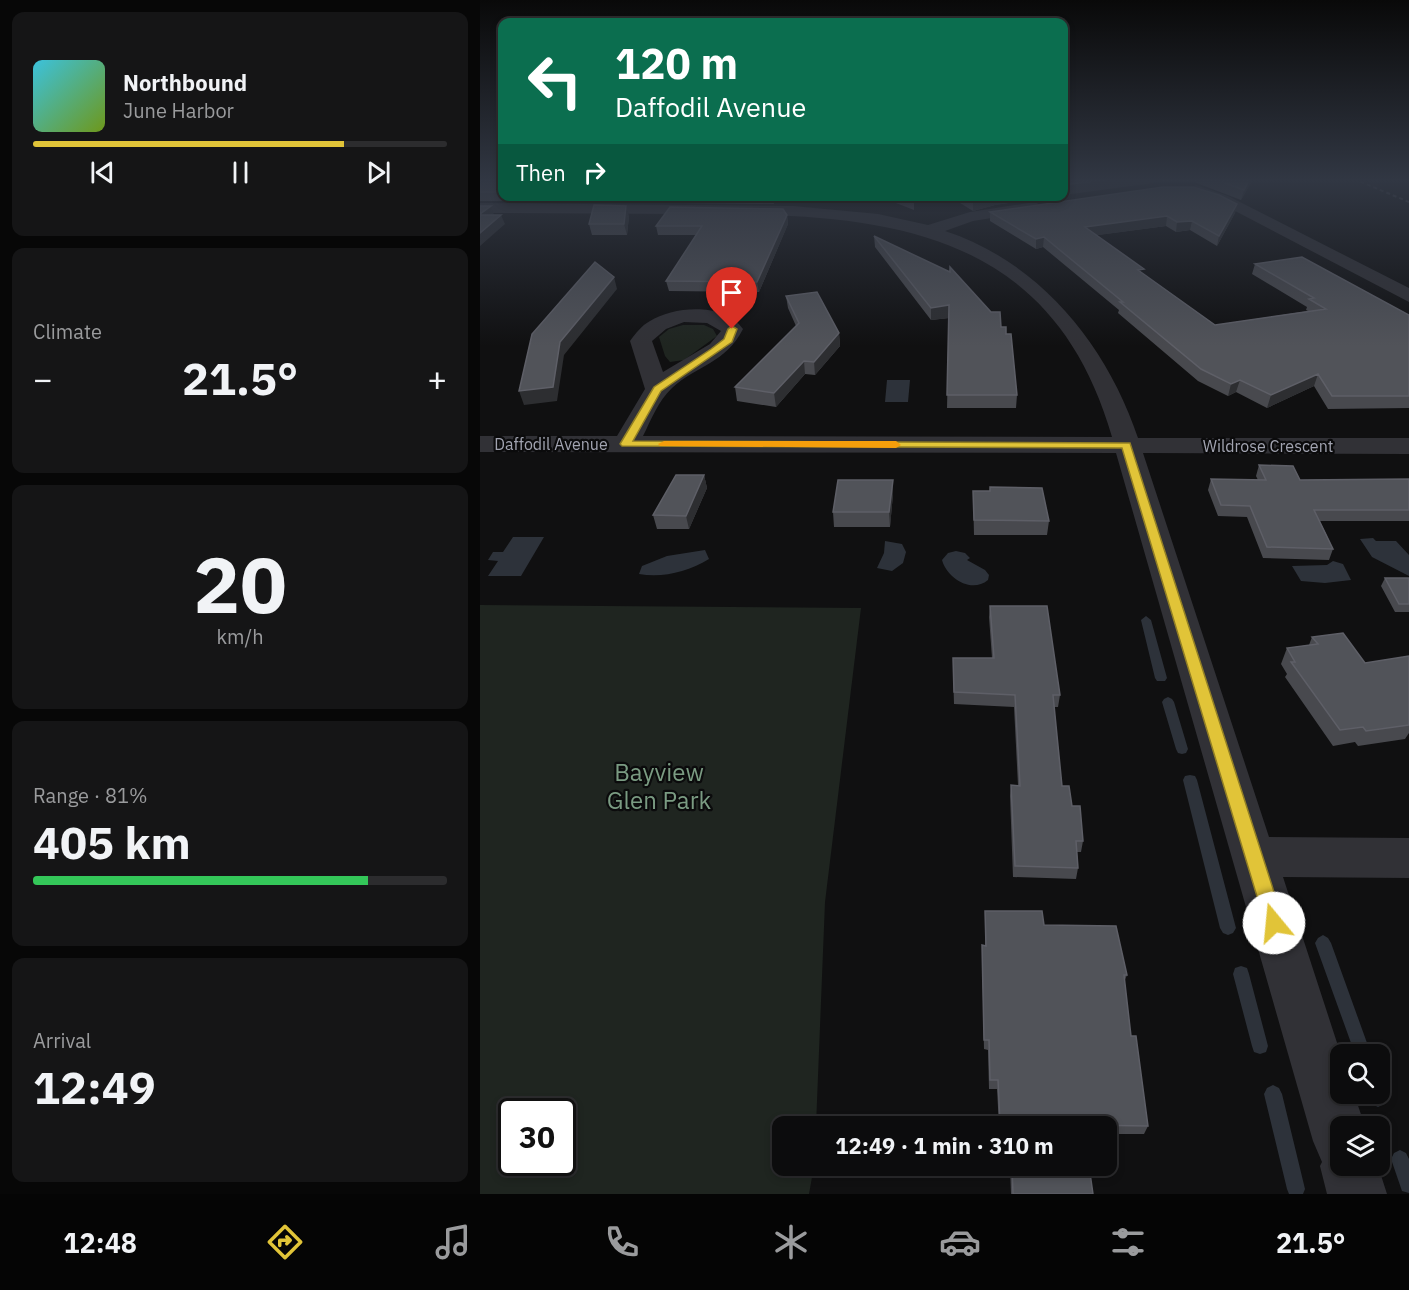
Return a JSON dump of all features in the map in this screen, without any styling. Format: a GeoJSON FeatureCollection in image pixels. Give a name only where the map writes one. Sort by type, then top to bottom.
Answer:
{"type":"FeatureCollection","features":[{"type":"Feature","properties":{"kind":"street"},"geometry":{"type":"LineString","coordinates":[[933,235],[990,257],[1030,287],[1094,363],[1114,402],[1333,1116]]}},
{"type":"Feature","properties":{"kind":"street"},"geometry":{"type":"LineString","coordinates":[[1291,235],[1409,296]]}},
{"type":"Feature","properties":{"kind":"street"},"geometry":{"type":"LineString","coordinates":[[626,444],[657,389]]}},
{"type":"Feature","properties":{"kind":"street","name":"Daffodil Avenue"},"geometry":{"type":"LineString","coordinates":[[480,444],[1126,445]]}},
{"type":"Feature","properties":{"kind":"street","name":"Wildrose Crescent"},"geometry":{"type":"LineString","coordinates":[[1126,445],[1409,446]]}},
{"type":"Feature","properties":{"kind":"street"},"geometry":{"type":"LineString","coordinates":[[1254,857],[1409,858]]}},
{"type":"Feature","properties":{"kind":"street"},"geometry":{"type":"LineString","coordinates":[[1352,1176],[1357,1194]]}},
{"type":"Feature","properties":{"kind":"green space"},"geometry":{"type":"Polygon","coordinates":[[[683,325],[704,325],[713,329],[717,336],[684,360],[670,362],[665,356],[659,337],[669,329],[683,325]]]}},
{"type":"Feature","properties":{"kind":"green space","name":"Bayview Glen Park"},"geometry":{"type":"Polygon","coordinates":[[[480,605],[861,608],[825,902],[816,1116],[772,1116],[772,1176],[812,1176],[809,1194],[480,1194],[480,605]]]}},
{"type":"Feature","properties":{"kind":"shaded area"},"geometry":{"type":"Polygon","coordinates":[[[887,380],[910,380],[908,402],[885,402],[887,380]]]}},
{"type":"Feature","properties":{"kind":"shaded area"},"geometry":{"type":"Polygon","coordinates":[[[513,537],[544,537],[521,576],[488,576],[498,561],[488,560],[493,552],[503,552],[513,537]]]}},
{"type":"Feature","properties":{"kind":"shaded area"},"geometry":{"type":"Polygon","coordinates":[[[1373,538],[1376,541],[1396,541],[1409,555],[1409,576],[1372,557],[1360,539],[1373,538]]]}},
{"type":"Feature","properties":{"kind":"shaded area"},"geometry":{"type":"Polygon","coordinates":[[[885,541],[902,544],[906,552],[903,563],[892,571],[877,568],[884,553],[885,541]]]}},
{"type":"Feature","properties":{"kind":"shaded area"},"geometry":{"type":"Polygon","coordinates":[[[705,550],[709,559],[692,567],[675,573],[639,574],[642,566],[667,556],[705,550]]]}},
{"type":"Feature","properties":{"kind":"shaded area"},"geometry":{"type":"Polygon","coordinates":[[[956,551],[965,553],[970,558],[967,560],[985,570],[989,575],[988,580],[981,584],[967,585],[954,578],[942,560],[948,553],[956,551]]]}},
{"type":"Feature","properties":{"kind":"shaded area"},"geometry":{"type":"Polygon","coordinates":[[[1333,561],[1343,564],[1351,580],[1325,583],[1301,581],[1292,566],[1327,565],[1333,561]]]}},
{"type":"Feature","properties":{"kind":"building"},"geometry":{"type":"Polygon","coordinates":[[[696,235],[778,235],[757,282],[666,281],[696,235]]]}},
{"type":"Feature","properties":{"kind":"building"},"geometry":{"type":"Polygon","coordinates":[[[1029,235],[1096,235],[1144,269],[1138,270],[1215,325],[1326,309],[1309,299],[1314,298],[1255,264],[1302,257],[1409,315],[1409,396],[1332,396],[1318,374],[1271,395],[1240,380],[1231,384],[1201,369],[1044,237],[1036,239],[1029,235]]]}},
{"type":"Feature","properties":{"kind":"building"},"geometry":{"type":"Polygon","coordinates":[[[874,236],[950,272],[950,267],[991,312],[1000,312],[1001,327],[1006,327],[1006,334],[1011,334],[1017,395],[947,395],[949,305],[931,308],[874,236]]]}},
{"type":"Feature","properties":{"kind":"building"},"geometry":{"type":"Polygon","coordinates":[[[595,262],[614,277],[560,342],[553,387],[519,391],[532,334],[595,262]]]}},
{"type":"Feature","properties":{"kind":"building"},"geometry":{"type":"Polygon","coordinates":[[[817,292],[839,333],[814,362],[804,361],[774,393],[735,387],[799,323],[786,296],[817,292]]]}},
{"type":"Feature","properties":{"kind":"building"},"geometry":{"type":"Polygon","coordinates":[[[1259,465],[1293,466],[1300,480],[1409,479],[1409,510],[1314,510],[1333,549],[1267,547],[1250,506],[1221,505],[1211,479],[1266,480],[1259,465]]]}},
{"type":"Feature","properties":{"kind":"building"},"geometry":{"type":"Polygon","coordinates":[[[676,475],[704,475],[686,516],[653,515],[676,475]]]}},
{"type":"Feature","properties":{"kind":"building"},"geometry":{"type":"Polygon","coordinates":[[[838,480],[893,480],[889,512],[833,512],[838,480]]]}},
{"type":"Feature","properties":{"kind":"building"},"geometry":{"type":"Polygon","coordinates":[[[990,487],[1042,488],[1049,521],[974,520],[973,491],[990,491],[990,487]]]}},
{"type":"Feature","properties":{"kind":"building"},"geometry":{"type":"Polygon","coordinates":[[[1385,578],[1409,578],[1409,604],[1399,604],[1385,578]]]}},
{"type":"Feature","properties":{"kind":"building"},"geometry":{"type":"Polygon","coordinates":[[[990,606],[1047,606],[1060,695],[1053,695],[1062,786],[1069,786],[1072,806],[1080,806],[1083,841],[1076,841],[1078,868],[1015,866],[1011,785],[1020,786],[1015,695],[954,692],[953,658],[994,658],[990,606]]]}},
{"type":"Feature","properties":{"kind":"building"},"geometry":{"type":"Polygon","coordinates":[[[1343,633],[1365,663],[1409,656],[1409,725],[1366,731],[1363,727],[1340,730],[1291,662],[1295,662],[1287,648],[1318,644],[1312,637],[1343,633]]]}},
{"type":"Feature","properties":{"kind":"building"},"geometry":{"type":"Polygon","coordinates":[[[985,911],[1042,911],[1044,925],[1116,926],[1127,975],[1124,975],[1131,1036],[1136,1036],[1148,1126],[1117,1126],[1117,1116],[1000,1116],[998,1080],[990,1080],[989,1040],[984,1040],[982,945],[986,946],[985,911]]]}},
{"type":"Feature","properties":{"kind":"building"},"geometry":{"type":"Polygon","coordinates":[[[1012,1176],[1090,1176],[1093,1194],[1013,1194],[1012,1176]]]}},
{"type":"Feature","properties":{"kind":"waterway"},"geometry":{"type":"LineString","coordinates":[[1146,620],[1161,678]]}},
{"type":"Feature","properties":{"kind":"waterway"},"geometry":{"type":"LineString","coordinates":[[1168,702],[1182,749]]}},
{"type":"Feature","properties":{"kind":"waterway"},"geometry":{"type":"LineString","coordinates":[[1190,780],[1228,928]]}},
{"type":"Feature","properties":{"kind":"waterway"},"geometry":{"type":"LineString","coordinates":[[1323,943],[1359,1044]]}},
{"type":"Feature","properties":{"kind":"waterway"},"geometry":{"type":"LineString","coordinates":[[1241,974],[1260,1046]]}},
{"type":"Feature","properties":{"kind":"waterway"},"geometry":{"type":"LineString","coordinates":[[1273,1094],[1296,1189]]}},
{"type":"Feature","properties":{"kind":"waterway"},"geometry":{"type":"LineString","coordinates":[[1400,1159],[1409,1184]]}},
{"type":"Feature","properties":{"kind":"slow traffic"},"geometry":{"type":"LineString","coordinates":[[664,444],[896,445]]}},
{"type":"Feature","properties":{"kind":"route"},"geometry":{"type":"LineString","coordinates":[[732,329],[729,340],[657,389],[626,444],[1126,445],[1274,923]]}}]}
